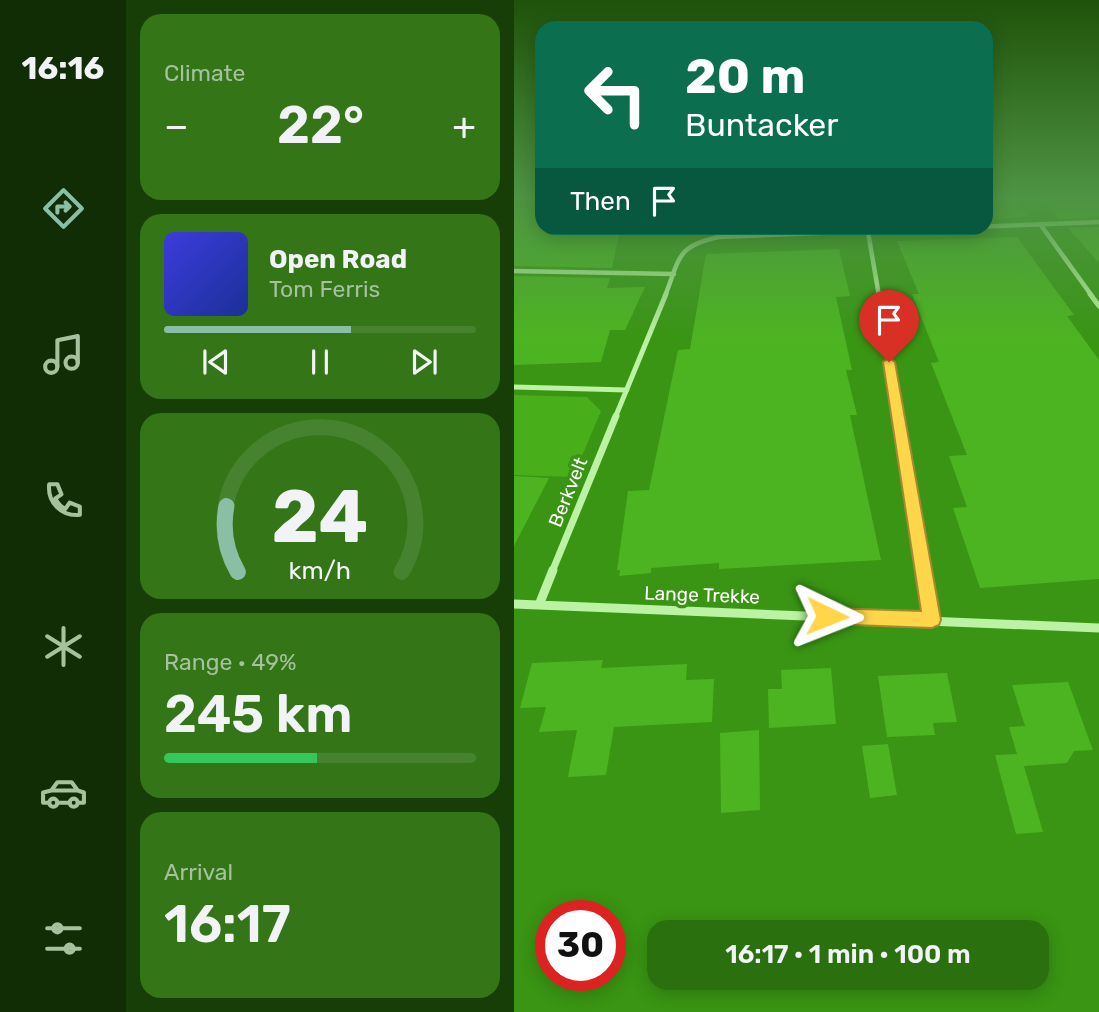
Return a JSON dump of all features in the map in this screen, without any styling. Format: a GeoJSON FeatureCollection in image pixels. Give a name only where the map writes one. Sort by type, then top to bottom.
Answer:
{"type":"FeatureCollection","features":[{"type":"Feature","properties":{"kind":"street","name":"Berkvelt"},"geometry":{"type":"LineString","coordinates":[[539,605],[684,249],[689,245]]}},
{"type":"Feature","properties":{"kind":"street"},"geometry":{"type":"LineString","coordinates":[[870,245],[932,620]]}},
{"type":"Feature","properties":{"kind":"street"},"geometry":{"type":"LineString","coordinates":[[1055,245],[1098,306]]}},
{"type":"Feature","properties":{"kind":"street"},"geometry":{"type":"LineString","coordinates":[[514,271],[674,274]]}},
{"type":"Feature","properties":{"kind":"street"},"geometry":{"type":"LineString","coordinates":[[514,387],[627,390]]}},
{"type":"Feature","properties":{"kind":"street","name":"Lange Trekke"},"geometry":{"type":"LineString","coordinates":[[514,604],[1098,628]]}},
{"type":"Feature","properties":{"kind":"green space"},"geometry":{"type":"Polygon","coordinates":[[[514,395],[587,397],[601,411],[573,477],[514,475],[514,395]]]}},
{"type":"Feature","properties":{"kind":"building"},"geometry":{"type":"Polygon","coordinates":[[[514,245],[617,245],[612,268],[514,266],[514,245]]]}},
{"type":"Feature","properties":{"kind":"building"},"geometry":{"type":"Polygon","coordinates":[[[899,245],[1023,245],[1074,315],[1067,316],[1099,360],[1099,579],[980,588],[953,508],[967,507],[949,456],[967,455],[931,363],[939,362],[912,294],[919,294],[899,245]]]}},
{"type":"Feature","properties":{"kind":"building"},"geometry":{"type":"Polygon","coordinates":[[[1083,245],[1099,245],[1099,263],[1083,245]]]}},
{"type":"Feature","properties":{"kind":"building"},"geometry":{"type":"Polygon","coordinates":[[[839,249],[850,296],[836,297],[852,370],[846,370],[857,415],[850,415],[881,560],[719,569],[719,563],[651,568],[651,573],[619,576],[620,570],[617,570],[628,491],[649,490],[678,350],[690,349],[706,254],[839,249]]]}},
{"type":"Feature","properties":{"kind":"building"},"geometry":{"type":"Polygon","coordinates":[[[514,276],[610,278],[607,288],[645,287],[625,330],[610,330],[601,362],[514,365],[514,276]]]}},
{"type":"Feature","properties":{"kind":"building"},"geometry":{"type":"Polygon","coordinates":[[[514,476],[549,478],[514,546],[514,476]]]}},
{"type":"Feature","properties":{"kind":"building"},"geometry":{"type":"Polygon","coordinates":[[[603,660],[601,668],[687,664],[686,680],[714,679],[712,722],[614,727],[606,775],[568,777],[577,730],[539,732],[546,707],[520,708],[532,663],[603,660]]]}},
{"type":"Feature","properties":{"kind":"building"},"geometry":{"type":"Polygon","coordinates":[[[831,668],[836,724],[769,728],[768,689],[782,689],[781,670],[831,668]]]}},
{"type":"Feature","properties":{"kind":"building"},"geometry":{"type":"Polygon","coordinates":[[[947,673],[957,722],[933,723],[935,735],[887,737],[878,676],[947,673]]]}},
{"type":"Feature","properties":{"kind":"building"},"geometry":{"type":"Polygon","coordinates":[[[1068,682],[1093,750],[1074,751],[1067,763],[1024,766],[1043,832],[1016,834],[995,755],[1017,754],[1009,727],[1025,726],[1012,685],[1068,682]]]}},
{"type":"Feature","properties":{"kind":"building"},"geometry":{"type":"Polygon","coordinates":[[[759,730],[760,810],[721,813],[720,733],[759,730]]]}},
{"type":"Feature","properties":{"kind":"building"},"geometry":{"type":"Polygon","coordinates":[[[888,744],[897,795],[870,798],[862,746],[888,744]]]}},
{"type":"Feature","properties":{"kind":"route"},"geometry":{"type":"LineString","coordinates":[[827,616],[932,620],[889,362]]}}]}
